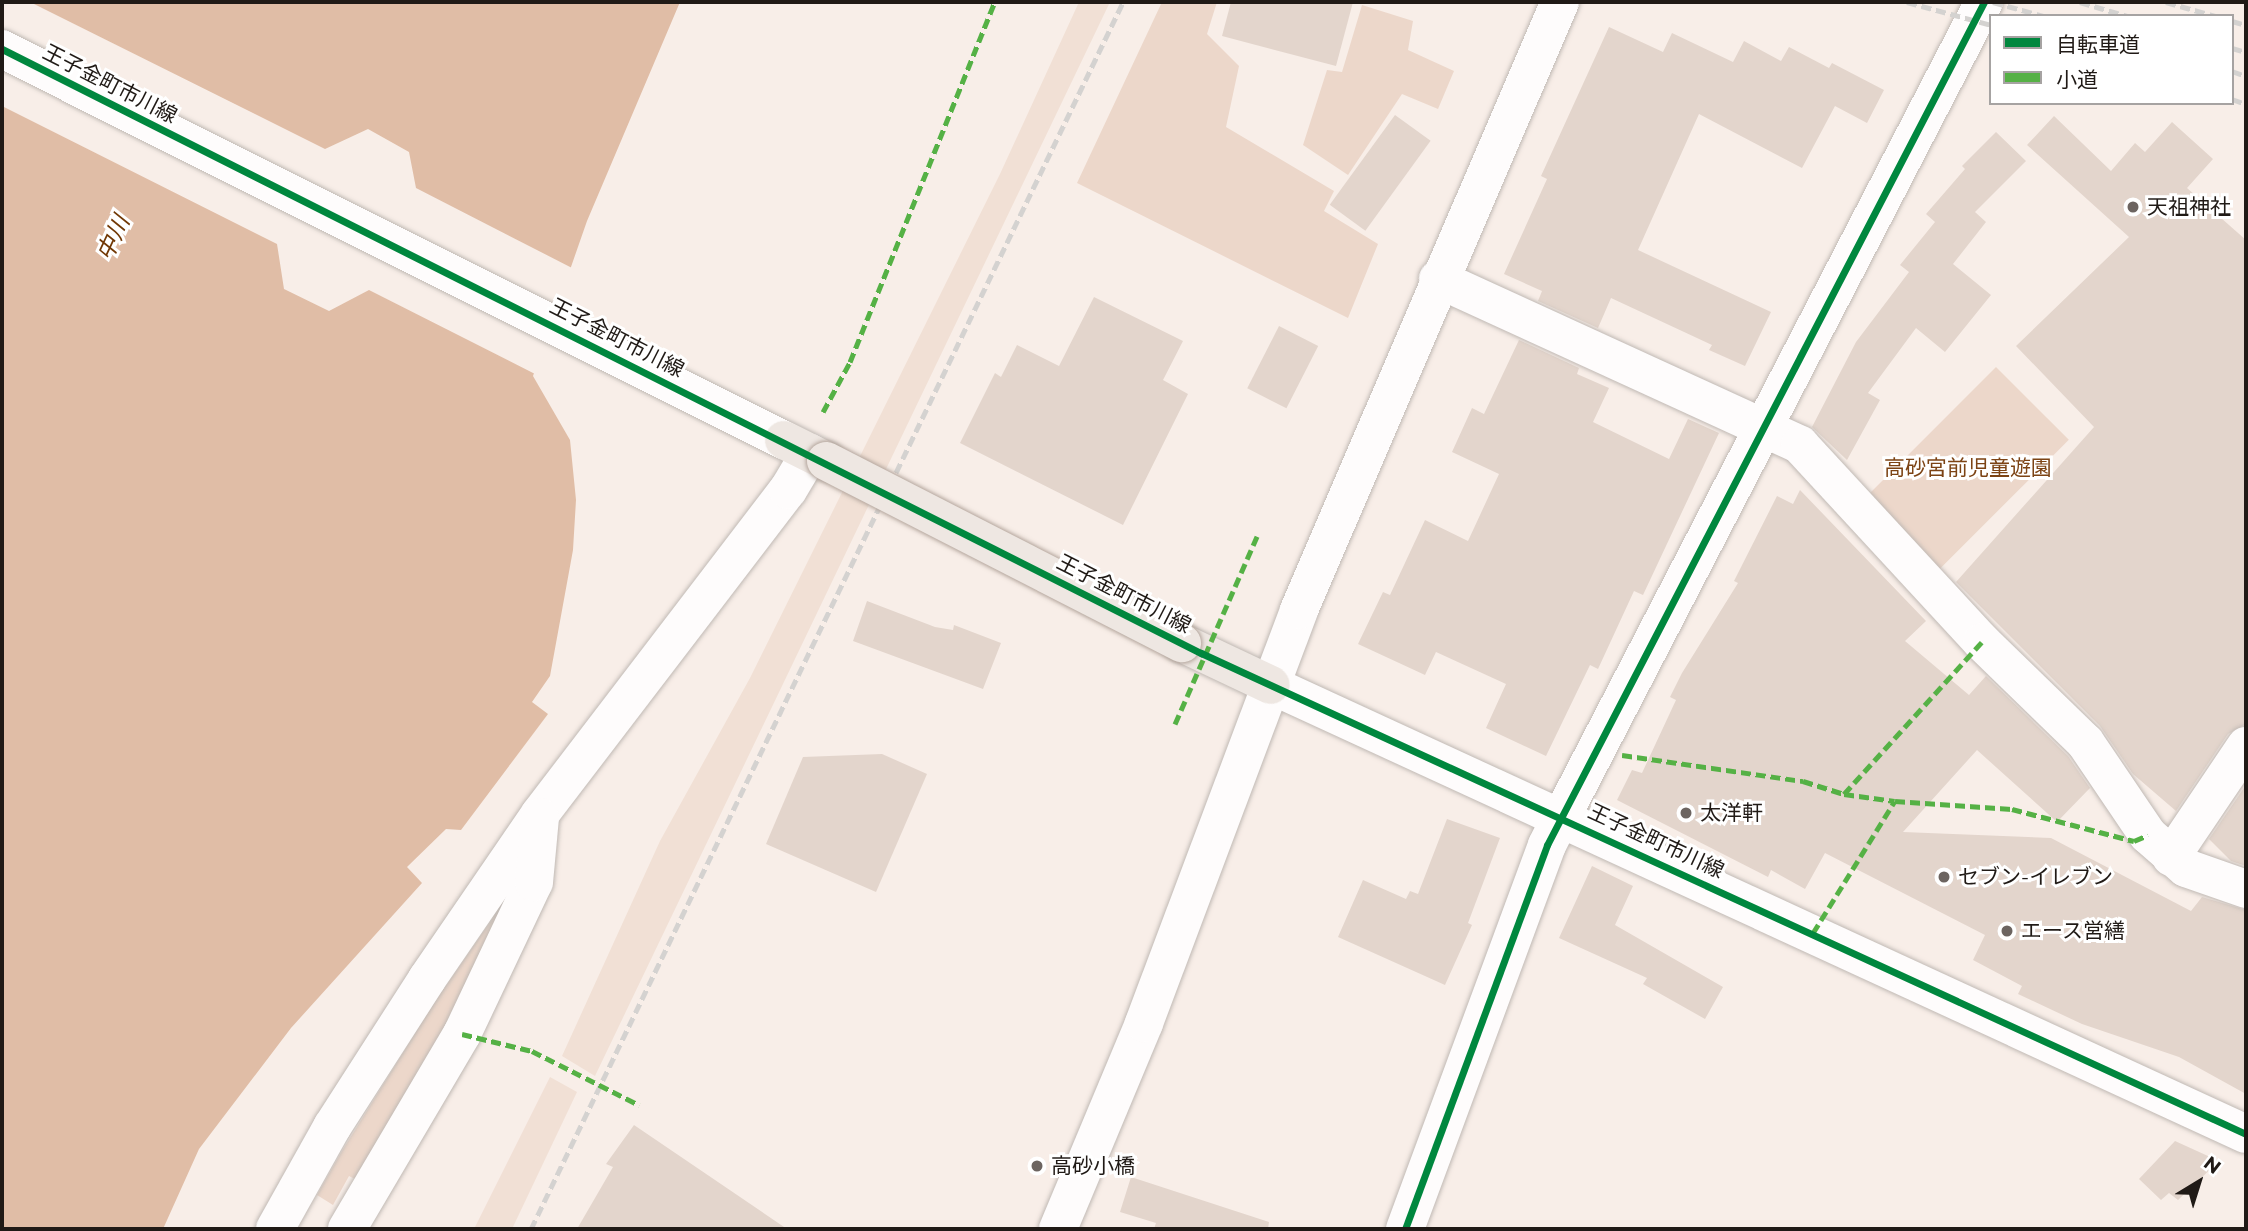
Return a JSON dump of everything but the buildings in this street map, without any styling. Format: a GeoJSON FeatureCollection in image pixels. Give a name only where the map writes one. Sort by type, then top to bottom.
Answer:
{"type":"FeatureCollection","features":[{"type":"Feature","properties":{"kind":"main road","name":"王子金町市川線"},"geometry":{"type":"LineString","coordinates":[[807,452],[1182,643],[1271,685]]}},
{"type":"Feature","properties":{"kind":"street"},"geometry":{"type":"LineString","coordinates":[[1058,1229],[1144,1023],[1271,685],[1438,279],[1560,2]]}},
{"type":"Feature","properties":{"kind":"street"},"geometry":{"type":"LineString","coordinates":[[1405,1229],[1547,845],[1984,2]]}},
{"type":"Feature","properties":{"kind":"street","name":"王子金町市川線"},"geometry":{"type":"LineString","coordinates":[[2,49],[807,452]]}},
{"type":"Feature","properties":{"kind":"street"},"geometry":{"type":"LineString","coordinates":[[1438,279],[1765,426],[1800,445],[1982,642],[2085,743],[2148,835],[2171,857],[2205,876],[2246,889]]}},
{"type":"Feature","properties":{"kind":"street"},"geometry":{"type":"LineString","coordinates":[[275,1229],[332,1127],[427,979],[540,814],[788,490],[807,452]]}},
{"type":"Feature","properties":{"kind":"street","name":"王子金町市川線"},"geometry":{"type":"LineString","coordinates":[[1271,685],[1562,816],[2068,1055],[2246,1134]]}},
{"type":"Feature","properties":{"kind":"street"},"geometry":{"type":"LineString","coordinates":[[2171,857],[2246,746]]}},
{"type":"Feature","properties":{"kind":"street"},"geometry":{"type":"LineString","coordinates":[[347,1229],[462,1034],[534,882],[540,814]]}},
{"type":"Feature","properties":{"kind":"shaded area"},"geometry":{"type":"Polygon","coordinates":[[[1079,2],[1110,2],[595,1076],[562,1056],[660,841],[750,678],[1000,174],[1079,2]]]}},
{"type":"Feature","properties":{"kind":"shaded area"},"geometry":{"type":"Polygon","coordinates":[[[550,1077],[577,1092],[512,1229],[474,1229],[550,1077]]]}},
{"type":"Feature","properties":{"kind":"green space"},"geometry":{"type":"Polygon","coordinates":[[[1162,2],[1217,2],[1207,34],[1239,66],[1226,127],[1334,191],[1324,211],[1378,244],[1348,318],[1077,183],[1162,2]]]}},
{"type":"Feature","properties":{"kind":"green space"},"geometry":{"type":"Polygon","coordinates":[[[1362,5],[1413,21],[1408,50],[1454,71],[1438,109],[1402,94],[1348,175],[1303,145],[1327,70],[1342,72],[1362,5]]]}},
{"type":"Feature","properties":{"kind":"green space","name":"高砂宮前児童遊園"},"geometry":{"type":"Polygon","coordinates":[[[1996,367],[2069,440],[1939,569],[1867,496],[1996,367]]]}},
{"type":"Feature","properties":{"kind":"green space"},"geometry":{"type":"Polygon","coordinates":[[[522,876],[471,987],[359,1181],[349,1176],[333,1205],[317,1195],[342,1151],[432,1006],[522,876]]]}},
{"type":"Feature","properties":{"kind":"water","name":"中川"},"geometry":{"type":"Polygon","coordinates":[[[2,2],[680,2],[587,221],[533,376],[570,440],[576,500],[573,550],[550,676],[532,702],[548,714],[461,830],[446,829],[407,867],[422,883],[291,1028],[199,1149],[163,1229],[2,1229],[2,2]]]}},
{"type":"Feature","properties":{"kind":"pier"},"geometry":{"type":"Polygon","coordinates":[[[2,2],[30,2],[325,149],[368,129],[409,152],[416,188],[574,269],[537,375],[369,290],[329,311],[284,289],[277,244],[2,106],[2,2]]]}},
{"type":"Feature","properties":{"kind":"railway"},"geometry":{"type":"LineString","coordinates":[[531,1229],[1123,2]]}},
{"type":"Feature","properties":{"kind":"railway"},"geometry":{"type":"LineString","coordinates":[[1907,2],[1989,24]]}},
{"type":"Feature","properties":{"kind":"railway"},"geometry":{"type":"LineString","coordinates":[[1993,2],[2037,14]]}},
{"type":"Feature","properties":{"kind":"railway"},"geometry":{"type":"LineString","coordinates":[[2080,2],[2120,14]]}},
{"type":"Feature","properties":{"kind":"railway"},"geometry":{"type":"LineString","coordinates":[[2166,2],[2208,14]]}},
{"type":"Feature","properties":{"kind":"railway"},"geometry":{"type":"LineString","coordinates":[[2234,22],[2246,25]]}},
{"type":"Feature","properties":{"kind":"railway"},"geometry":{"type":"LineString","coordinates":[[2234,49],[2246,52]]}},
{"type":"Feature","properties":{"kind":"railway"},"geometry":{"type":"LineString","coordinates":[[2234,72],[2246,76]]}},
{"type":"Feature","properties":{"kind":"railway"},"geometry":{"type":"LineString","coordinates":[[2234,100],[2246,104]]}},
{"type":"Feature","properties":{"kind":"marked path"},"geometry":{"type":"LineString","coordinates":[[823,412],[850,362],[995,2]]}},
{"type":"Feature","properties":{"kind":"marked path"},"geometry":{"type":"LineString","coordinates":[[1175,724],[1257,536]]}},
{"type":"Feature","properties":{"kind":"marked path"},"geometry":{"type":"LineString","coordinates":[[1844,794],[1982,642]]}},
{"type":"Feature","properties":{"kind":"marked path"},"geometry":{"type":"LineString","coordinates":[[1622,755],[1803,781],[1844,794],[1895,801],[2012,809],[2134,841],[2148,835]]}},
{"type":"Feature","properties":{"kind":"marked path"},"geometry":{"type":"LineString","coordinates":[[1813,933],[1895,801]]}},
{"type":"Feature","properties":{"kind":"marked path"},"geometry":{"type":"LineString","coordinates":[[462,1034],[532,1051],[639,1105]]}},
{"type":"Feature","properties":{"kind":"cycle path"},"geometry":{"type":"LineString","coordinates":[[1405,1229],[1547,845],[1984,2]]}},
{"type":"Feature","properties":{"kind":"cycle path"},"geometry":{"type":"LineString","coordinates":[[2,49],[1201,653],[2246,1134]]}},
{"type":"Feature","properties":{"kind":"place","name":"天祖神社"},"geometry":{"type":"Point","coordinates":[2133,207]}},
{"type":"Feature","properties":{"kind":"place","name":"太洋軒"},"geometry":{"type":"Point","coordinates":[1686,813]}},
{"type":"Feature","properties":{"kind":"place","name":"セブン-イレブン"},"geometry":{"type":"Point","coordinates":[1944,877]}},
{"type":"Feature","properties":{"kind":"place","name":"エース営繕"},"geometry":{"type":"Point","coordinates":[2007,931]}},
{"type":"Feature","properties":{"kind":"place","name":"高砂小橋"},"geometry":{"type":"Point","coordinates":[1037,1166]}}]}
